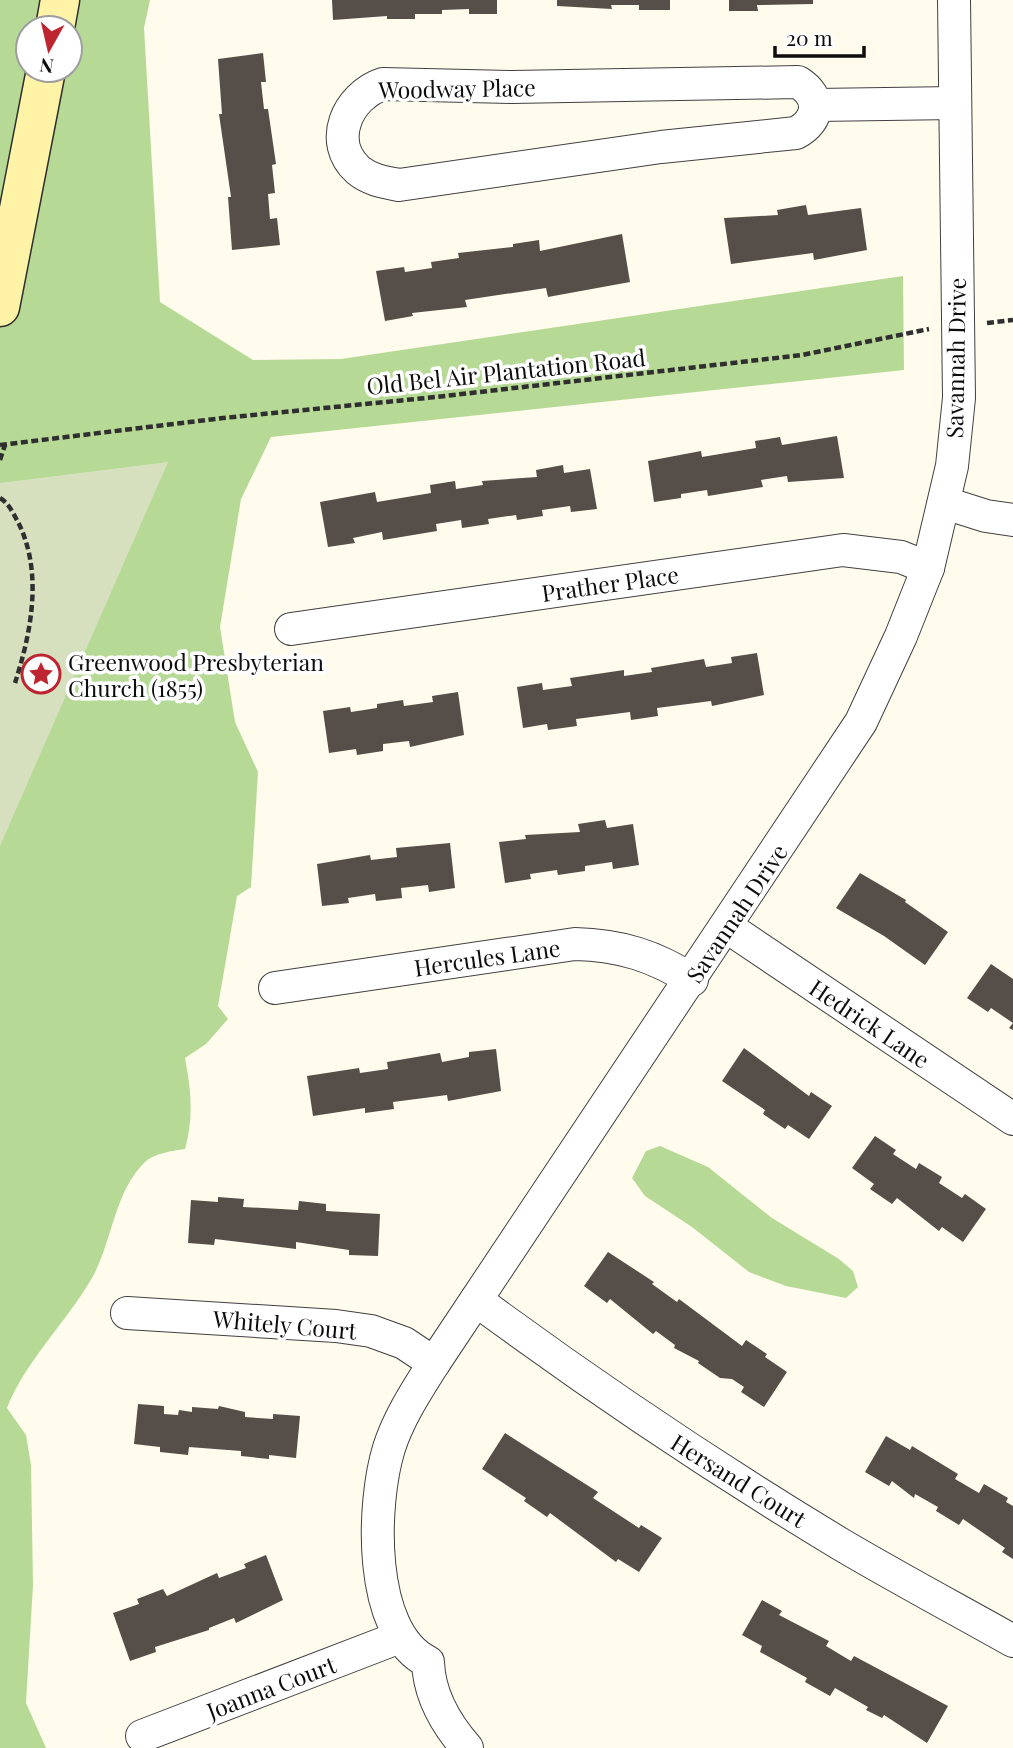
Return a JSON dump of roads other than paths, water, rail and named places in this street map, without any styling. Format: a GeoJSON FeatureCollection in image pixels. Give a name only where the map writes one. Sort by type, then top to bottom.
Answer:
{"type":"FeatureCollection","features":[{"type":"Feature","properties":{"kind":"street","name":"Savannah Drive"},"geometry":{"type":"LineString","coordinates":[[400,1637],[382,1578],[377,1535],[380,1491],[389,1449],[405,1408],[861,722],[901,636],[928,568],[945,503],[959,398],[954,0]]}},
{"type":"Feature","properties":{"kind":"street","name":"Woodway Place"},"geometry":{"type":"LineString","coordinates":[[798,82],[809,89],[816,105],[815,116],[808,127],[796,133],[661,147],[399,185],[377,181],[359,170],[348,157],[344,136],[346,117],[356,99],[366,90],[383,84],[512,87],[798,82]]}},
{"type":"Feature","properties":{"kind":"street"},"geometry":{"type":"LineString","coordinates":[[0,307],[44,84]]}},
{"type":"Feature","properties":{"kind":"street"},"geometry":{"type":"LineString","coordinates":[[816,105],[955,103]]}},
{"type":"Feature","properties":{"kind":"street"},"geometry":{"type":"LineString","coordinates":[[945,503],[986,516],[1013,520]]}},
{"type":"Feature","properties":{"kind":"street","name":"Prather Place"},"geometry":{"type":"LineString","coordinates":[[291,629],[843,550],[901,557],[928,568]]}},
{"type":"Feature","properties":{"kind":"street","name":"Hedrick Lane"},"geometry":{"type":"LineString","coordinates":[[727,927],[1013,1119]]}},
{"type":"Feature","properties":{"kind":"street","name":"Hercules Lane"},"geometry":{"type":"LineString","coordinates":[[275,988],[575,944],[603,944],[636,951],[668,964],[692,980]]}},
{"type":"Feature","properties":{"kind":"street","name":"Hersand Court"},"geometry":{"type":"LineString","coordinates":[[475,1300],[568,1368],[719,1469],[843,1545],[1013,1641]]}},
{"type":"Feature","properties":{"kind":"street","name":"Whitely Court"},"geometry":{"type":"LineString","coordinates":[[127,1313],[359,1329],[404,1343],[434,1363]]}},
{"type":"Feature","properties":{"kind":"street"},"geometry":{"type":"LineString","coordinates":[[400,1637],[410,1650],[428,1662],[429,1679],[438,1703],[456,1735],[467,1748]]}},
{"type":"Feature","properties":{"kind":"street","name":"Joanna Court"},"geometry":{"type":"LineString","coordinates":[[142,1736],[400,1637]]}},
{"type":"Feature","properties":{"kind":"place","name":"Greenwood Presbyterian Church (1855)"},"geometry":{"type":"Point","coordinates":[41,674]}}]}
